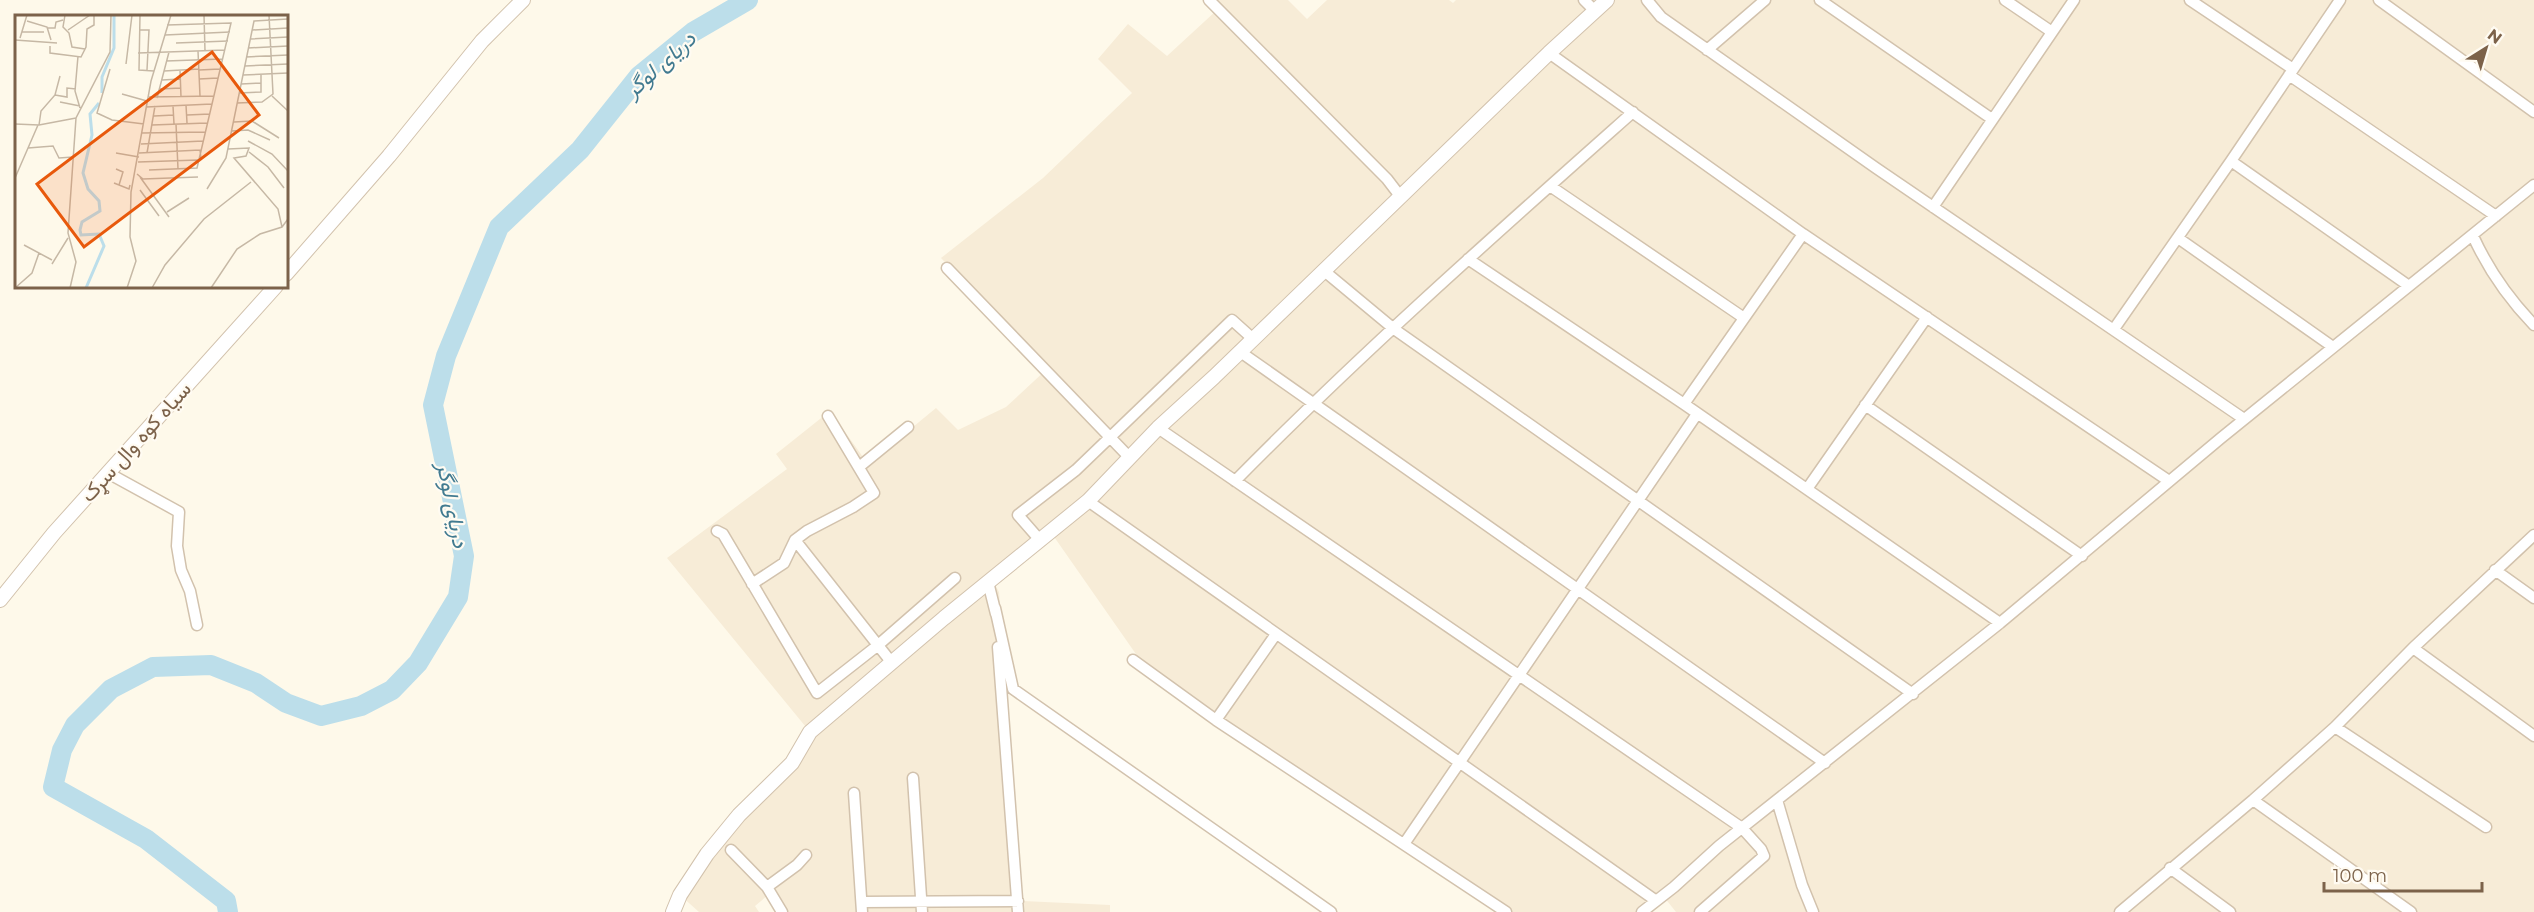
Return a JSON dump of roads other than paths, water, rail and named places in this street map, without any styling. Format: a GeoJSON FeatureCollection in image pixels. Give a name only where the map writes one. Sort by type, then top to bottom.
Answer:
{"type":"FeatureCollection","features":[{"type":"Feature","properties":{"kind":"street"},"geometry":{"type":"LineString","coordinates":[[1209,0],[1387,179],[1397,193]]}},
{"type":"Feature","properties":{"kind":"street"},"geometry":{"type":"LineString","coordinates":[[674,912],[680,895],[707,854],[739,815],[792,763],[810,732],[1088,501],[1158,428],[1323,270],[1397,193],[1548,53],[1590,6],[1607,0]]}},
{"type":"Feature","properties":{"kind":"street"},"geometry":{"type":"LineString","coordinates":[[1647,0],[1661,17],[1707,50],[2244,419]]}},
{"type":"Feature","properties":{"kind":"street"},"geometry":{"type":"LineString","coordinates":[[1707,50],[1766,0]]}},
{"type":"Feature","properties":{"kind":"street"},"geometry":{"type":"LineString","coordinates":[[1820,0],[1992,119]]}},
{"type":"Feature","properties":{"kind":"street"},"geometry":{"type":"LineString","coordinates":[[2006,0],[2052,32]]}},
{"type":"Feature","properties":{"kind":"street"},"geometry":{"type":"LineString","coordinates":[[1933,207],[2074,0]]}},
{"type":"Feature","properties":{"kind":"street"},"geometry":{"type":"LineString","coordinates":[[2190,0],[2496,216]]}},
{"type":"Feature","properties":{"kind":"street"},"geometry":{"type":"LineString","coordinates":[[2114,328],[2340,0]]}},
{"type":"Feature","properties":{"kind":"street"},"geometry":{"type":"LineString","coordinates":[[2379,0],[2534,112]]}},
{"type":"Feature","properties":{"kind":"street"},"geometry":{"type":"LineString","coordinates":[[288,272],[389,156],[482,41],[518,2]]}},
{"type":"Feature","properties":{"kind":"street"},"geometry":{"type":"LineString","coordinates":[[1548,53],[1803,234],[2169,481]]}},
{"type":"Feature","properties":{"kind":"street"},"geometry":{"type":"LineString","coordinates":[[1235,481],[1311,403],[1633,112]]}},
{"type":"Feature","properties":{"kind":"street"},"geometry":{"type":"LineString","coordinates":[[2231,161],[2409,286]]}},
{"type":"Feature","properties":{"kind":"street"},"geometry":{"type":"LineString","coordinates":[[1642,912],[1742,828],[2000,624],[2244,419],[2534,185]]}},
{"type":"Feature","properties":{"kind":"street"},"geometry":{"type":"LineString","coordinates":[[1550,186],[1744,318]]}},
{"type":"Feature","properties":{"kind":"street"},"geometry":{"type":"LineString","coordinates":[[1684,404],[1803,234]]}},
{"type":"Feature","properties":{"kind":"street"},"geometry":{"type":"LineString","coordinates":[[2473,236],[2487,266],[2509,297],[2534,325]]}},
{"type":"Feature","properties":{"kind":"street"},"geometry":{"type":"LineString","coordinates":[[2178,238],[2333,347]]}},
{"type":"Feature","properties":{"kind":"street"},"geometry":{"type":"LineString","coordinates":[[1468,259],[1684,404],[2000,624]]}},
{"type":"Feature","properties":{"kind":"street"},"geometry":{"type":"LineString","coordinates":[[947,268],[1130,458]]}},
{"type":"Feature","properties":{"kind":"street"},"geometry":{"type":"LineString","coordinates":[[1323,270],[1394,329],[1913,694]]}},
{"type":"Feature","properties":{"kind":"street","name":"سیاه کوه وال سړک"},"geometry":{"type":"LineString","coordinates":[[0,600],[54,533],[274,288]]}},
{"type":"Feature","properties":{"kind":"street"},"geometry":{"type":"LineString","coordinates":[[1807,489],[1927,317]]}},
{"type":"Feature","properties":{"kind":"street"},"geometry":{"type":"LineString","coordinates":[[1040,539],[1018,515],[1076,470],[1232,320],[1252,338]]}},
{"type":"Feature","properties":{"kind":"street"},"geometry":{"type":"LineString","coordinates":[[1239,351],[1825,763]]}},
{"type":"Feature","properties":{"kind":"street"},"geometry":{"type":"LineString","coordinates":[[1865,405],[2082,556]]}},
{"type":"Feature","properties":{"kind":"street"},"geometry":{"type":"LineString","coordinates":[[1404,844],[1461,764],[1697,414]]}},
{"type":"Feature","properties":{"kind":"street"},"geometry":{"type":"LineString","coordinates":[[752,584],[784,562],[795,540],[807,531],[853,507],[874,493],[828,416]]}},
{"type":"Feature","properties":{"kind":"street"},"geometry":{"type":"LineString","coordinates":[[859,467],[908,426]]}},
{"type":"Feature","properties":{"kind":"street"},"geometry":{"type":"LineString","coordinates":[[1158,428],[1742,828],[1761,849],[1764,856],[1700,912]]}},
{"type":"Feature","properties":{"kind":"street"},"geometry":{"type":"LineString","coordinates":[[108,473],[179,512],[177,546],[181,570],[190,591],[197,625]]}},
{"type":"Feature","properties":{"kind":"street"},"geometry":{"type":"LineString","coordinates":[[1088,501],[1655,900]]}},
{"type":"Feature","properties":{"kind":"street"},"geometry":{"type":"LineString","coordinates":[[717,531],[723,534],[818,693],[877,646],[955,578]]}},
{"type":"Feature","properties":{"kind":"street"},"geometry":{"type":"LineString","coordinates":[[2120,912],[2253,800],[2335,727],[2413,648],[2534,535]]}},
{"type":"Feature","properties":{"kind":"street"},"geometry":{"type":"LineString","coordinates":[[795,540],[892,663]]}},
{"type":"Feature","properties":{"kind":"street"},"geometry":{"type":"LineString","coordinates":[[2495,570],[2534,598]]}},
{"type":"Feature","properties":{"kind":"street"},"geometry":{"type":"LineString","coordinates":[[988,582],[1013,689],[1331,912]]}},
{"type":"Feature","properties":{"kind":"street"},"geometry":{"type":"LineString","coordinates":[[854,794],[862,907],[1018,907],[995,608]]}},
{"type":"Feature","properties":{"kind":"street"},"geometry":{"type":"LineString","coordinates":[[1215,720],[1276,634]]}},
{"type":"Feature","properties":{"kind":"street"},"geometry":{"type":"LineString","coordinates":[[2413,648],[2534,736]]}},
{"type":"Feature","properties":{"kind":"street"},"geometry":{"type":"LineString","coordinates":[[1133,660],[1215,720],[1506,912]]}},
{"type":"Feature","properties":{"kind":"street"},"geometry":{"type":"LineString","coordinates":[[2335,727],[2486,828]]}},
{"type":"Feature","properties":{"kind":"street"},"geometry":{"type":"LineString","coordinates":[[913,778],[922,907]]}},
{"type":"Feature","properties":{"kind":"street"},"geometry":{"type":"LineString","coordinates":[[1777,800],[1802,885],[1813,912]]}},
{"type":"Feature","properties":{"kind":"street"},"geometry":{"type":"LineString","coordinates":[[2253,800],[2411,912]]}},
{"type":"Feature","properties":{"kind":"street"},"geometry":{"type":"LineString","coordinates":[[732,850],[767,887],[782,912]]}},
{"type":"Feature","properties":{"kind":"street"},"geometry":{"type":"LineString","coordinates":[[767,887],[797,865],[806,855]]}},
{"type":"Feature","properties":{"kind":"street"},"geometry":{"type":"LineString","coordinates":[[2170,868],[2230,912]]}},
{"type":"Feature","properties":{"kind":"waterway","name":"دریای لوگر"},"geometry":{"type":"LineString","coordinates":[[228,912],[226,901],[146,839],[53,787],[62,750],[75,725],[111,689],[153,667],[211,665],[256,683],[286,703],[321,716],[361,706],[392,690],[418,663],[458,597],[464,556],[433,405],[446,356],[499,227],[580,150],[639,76],[693,32],[748,0]]}}]}
